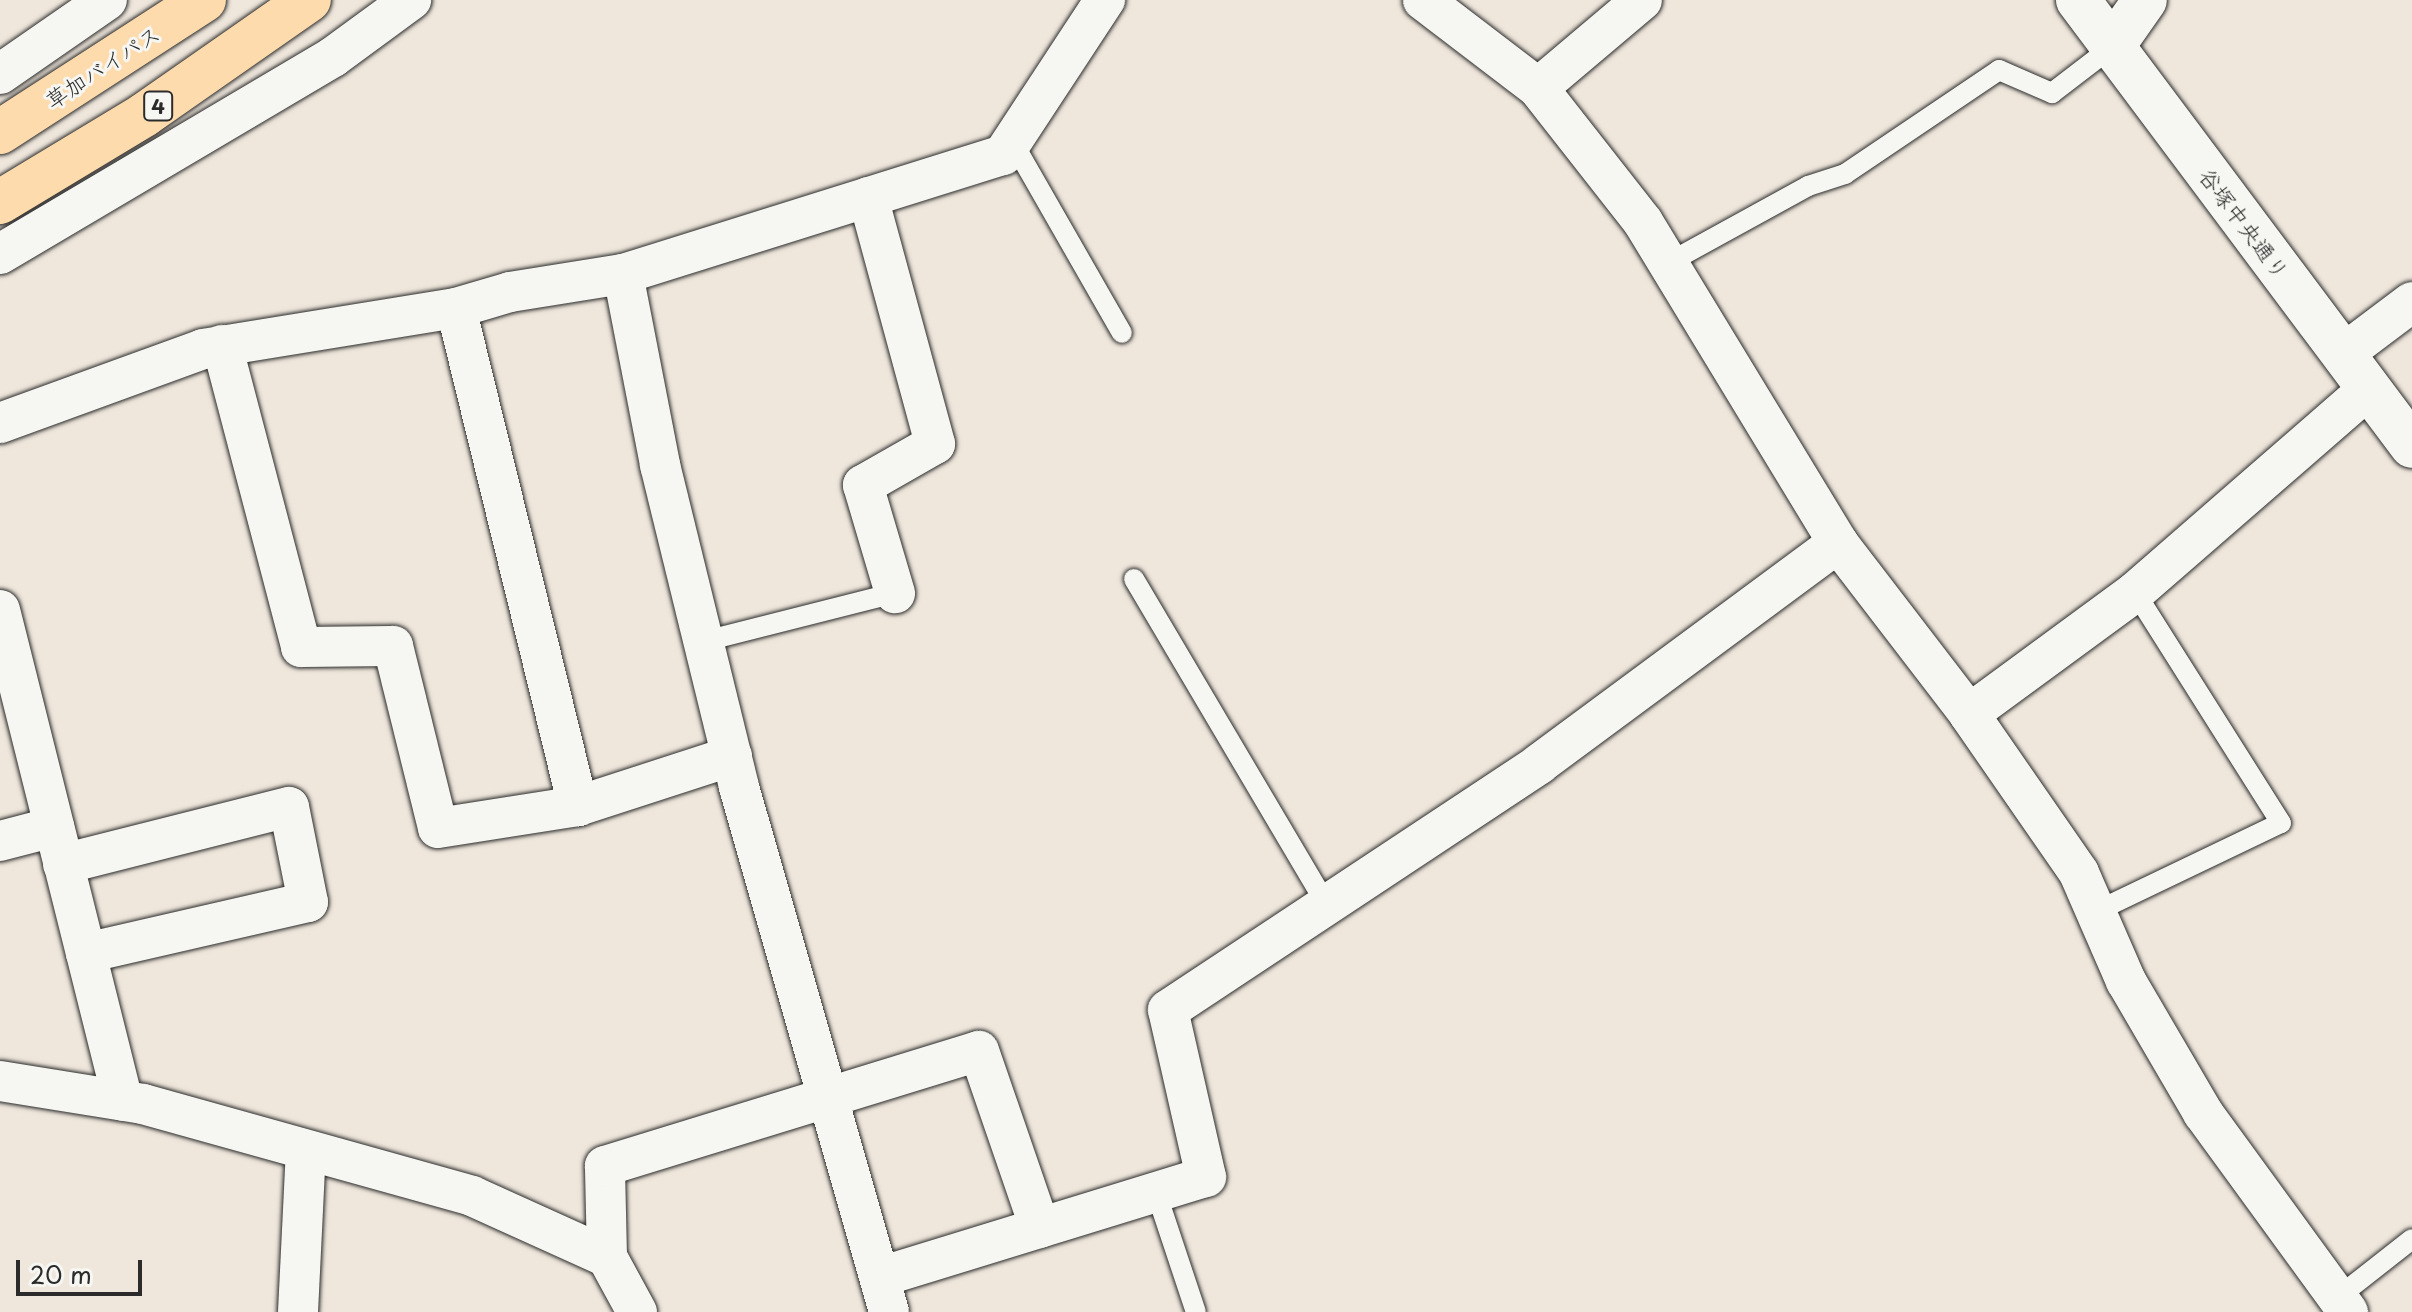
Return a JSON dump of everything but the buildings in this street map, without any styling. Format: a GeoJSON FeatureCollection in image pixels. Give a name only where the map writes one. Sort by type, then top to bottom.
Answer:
{"type":"FeatureCollection","features":[{"type":"Feature","properties":{"kind":"highway","name":"草加バイパス"},"geometry":{"type":"LineString","coordinates":[[0,132],[204,0]]}},
{"type":"Feature","properties":{"kind":"highway","name":"4"},"geometry":{"type":"LineString","coordinates":[[0,202],[144,115],[309,0]]}},
{"type":"Feature","properties":{"kind":"street"},"geometry":{"type":"LineString","coordinates":[[0,74],[63,14],[107,0]]}},
{"type":"Feature","properties":{"kind":"street"},"geometry":{"type":"LineString","coordinates":[[0,254],[333,57],[411,0]]}},
{"type":"Feature","properties":{"kind":"street"},"geometry":{"type":"LineString","coordinates":[[0,423],[222,345],[456,308],[510,292],[623,274],[1003,155],[1105,0]]}},
{"type":"Feature","properties":{"kind":"street"},"geometry":{"type":"LineString","coordinates":[[1423,0],[1538,88],[1643,222],[1838,543],[1969,714],[2079,873],[2126,981],[2203,1113],[2343,1305]]}},
{"type":"Feature","properties":{"kind":"street"},"geometry":{"type":"LineString","coordinates":[[1538,88],[1642,0]]}},
{"type":"Feature","properties":{"kind":"street","name":"谷塚中央通り"},"geometry":{"type":"LineString","coordinates":[[2078,0],[2412,446]]}},
{"type":"Feature","properties":{"kind":"street"},"geometry":{"type":"LineString","coordinates":[[2112,47],[2145,0]]}},
{"type":"Feature","properties":{"kind":"street"},"geometry":{"type":"LineString","coordinates":[[868,197],[935,444],[863,485],[895,593]]}},
{"type":"Feature","properties":{"kind":"street"},"geometry":{"type":"LineString","coordinates":[[623,274],[660,465],[732,756],[884,1294],[1040,1228],[1206,1177],[1168,1010],[1539,764],[1838,543]]}},
{"type":"Feature","properties":{"kind":"street"},"geometry":{"type":"LineString","coordinates":[[2343,354],[2412,302]]}},
{"type":"Feature","properties":{"kind":"street"},"geometry":{"type":"LineString","coordinates":[[456,308],[578,806]]}},
{"type":"Feature","properties":{"kind":"street"},"geometry":{"type":"LineString","coordinates":[[222,345],[301,647],[393,646],[438,828],[578,806],[732,756]]}},
{"type":"Feature","properties":{"kind":"street"},"geometry":{"type":"LineString","coordinates":[[1969,714],[2135,592],[2370,388]]}},
{"type":"Feature","properties":{"kind":"street"},"geometry":{"type":"LineString","coordinates":[[0,610],[9,683],[59,845],[123,1101]]}},
{"type":"Feature","properties":{"kind":"street"},"geometry":{"type":"LineString","coordinates":[[0,841],[59,845],[289,807],[308,902],[86,953]]}},
{"type":"Feature","properties":{"kind":"street"},"geometry":{"type":"LineString","coordinates":[[637,1312],[607,1257],[605,1166],[979,1051],[1040,1228]]}},
{"type":"Feature","properties":{"kind":"street"},"geometry":{"type":"LineString","coordinates":[[0,1081],[123,1101],[472,1196],[607,1257]]}},
{"type":"Feature","properties":{"kind":"street"},"geometry":{"type":"LineString","coordinates":[[298,1312],[306,1151]]}},
{"type":"Feature","properties":{"kind":"lane"},"geometry":{"type":"LineString","coordinates":[[1668,263],[1808,186],[1845,174],[1999,70],[2052,93],[2112,47]]}},
{"type":"Feature","properties":{"kind":"lane"},"geometry":{"type":"LineString","coordinates":[[1012,141],[1122,333]]}},
{"type":"Feature","properties":{"kind":"lane"},"geometry":{"type":"LineString","coordinates":[[1134,579],[1327,905]]}},
{"type":"Feature","properties":{"kind":"lane"},"geometry":{"type":"LineString","coordinates":[[2095,912],[2281,823],[2135,592]]}},
{"type":"Feature","properties":{"kind":"lane"},"geometry":{"type":"LineString","coordinates":[[705,641],[895,593]]}},
{"type":"Feature","properties":{"kind":"lane"},"geometry":{"type":"LineString","coordinates":[[1156,1192],[1196,1312]]}},
{"type":"Feature","properties":{"kind":"lane"},"geometry":{"type":"LineString","coordinates":[[2343,1305],[2412,1239]]}}]}
